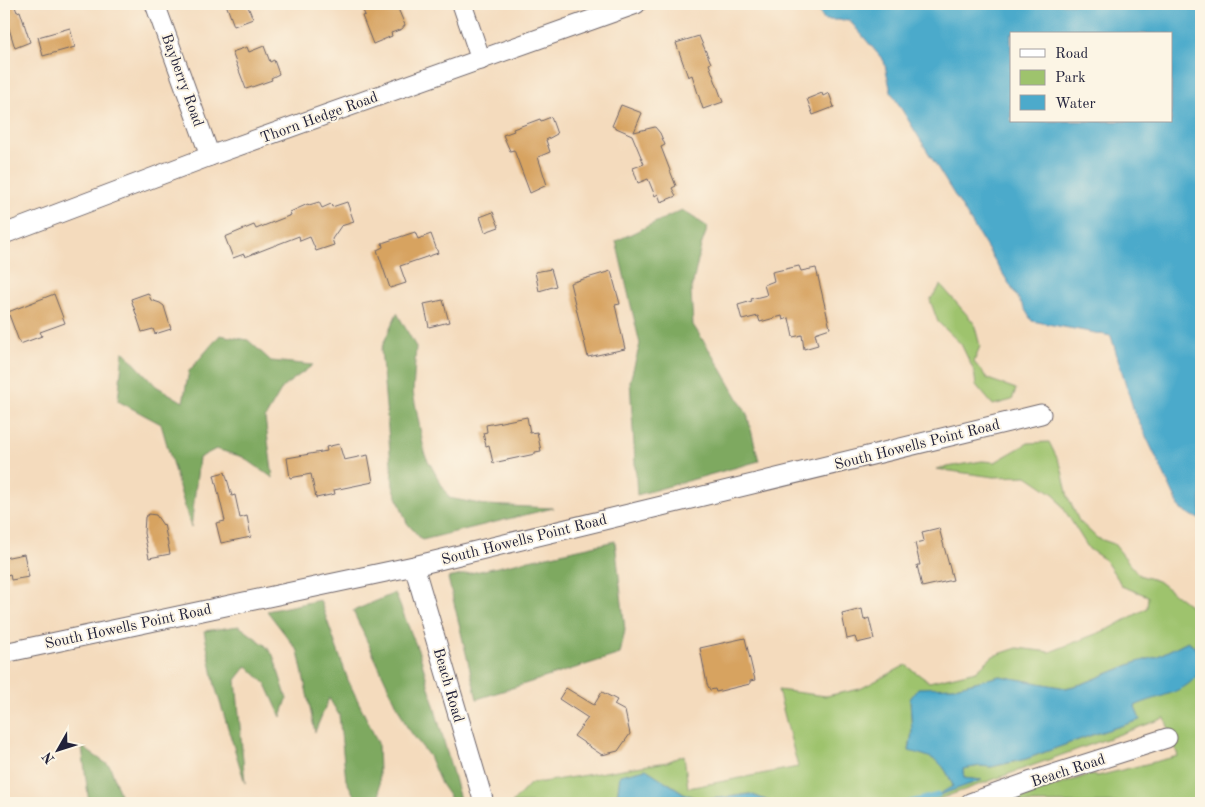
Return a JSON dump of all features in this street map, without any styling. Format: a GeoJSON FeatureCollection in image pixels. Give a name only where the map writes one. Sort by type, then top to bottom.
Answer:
{"type":"FeatureCollection","features":[{"type":"Feature","properties":{"kind":"street","name":"Bayberry Road"},"geometry":{"type":"LineString","coordinates":[[155,4],[210,156]]}},
{"type":"Feature","properties":{"kind":"street"},"geometry":{"type":"LineString","coordinates":[[462,4],[481,60]]}},
{"type":"Feature","properties":{"kind":"street","name":"Thorn Hedge Road"},"geometry":{"type":"LineString","coordinates":[[4,234],[210,156],[636,4]]}},
{"type":"Feature","properties":{"kind":"street","name":"South Howells Point Road"},"geometry":{"type":"LineString","coordinates":[[4,652],[414,566],[1041,414]]}},
{"type":"Feature","properties":{"kind":"street","name":"Beach Road"},"geometry":{"type":"LineString","coordinates":[[414,566],[484,803]]}},
{"type":"Feature","properties":{"kind":"street","name":"Beach Road"},"geometry":{"type":"LineString","coordinates":[[970,803],[1167,738]]}},
{"type":"Feature","properties":{"kind":"green space"},"geometry":{"type":"Polygon","coordinates":[[[682,210],[708,227],[701,246],[691,292],[693,325],[716,360],[747,414],[759,461],[637,495],[630,381],[640,344],[616,241],[682,210]]]}},
{"type":"Feature","properties":{"kind":"green space"},"geometry":{"type":"Polygon","coordinates":[[[941,285],[974,323],[980,346],[974,362],[988,379],[1016,389],[1012,400],[993,405],[976,385],[974,371],[961,344],[938,322],[930,300],[941,285]]]}},
{"type":"Feature","properties":{"kind":"green space"},"geometry":{"type":"Polygon","coordinates":[[[397,313],[416,347],[413,392],[425,455],[449,498],[485,505],[553,508],[422,540],[407,523],[393,486],[381,349],[397,313]]]}},
{"type":"Feature","properties":{"kind":"green space"},"geometry":{"type":"Polygon","coordinates":[[[220,335],[248,340],[271,361],[313,365],[283,387],[265,418],[273,478],[243,457],[216,449],[199,458],[191,528],[161,424],[118,401],[123,351],[156,386],[183,402],[189,371],[220,335]]]}},
{"type":"Feature","properties":{"kind":"green space"},"geometry":{"type":"Polygon","coordinates":[[[1049,442],[1061,466],[1068,497],[1079,521],[1097,538],[1114,544],[1139,575],[1158,581],[1189,605],[1201,619],[1201,633],[1196,640],[1201,646],[1201,659],[1196,647],[1188,641],[1156,657],[1134,663],[1082,684],[1065,688],[1000,676],[955,687],[918,689],[910,699],[912,733],[909,750],[932,758],[945,770],[953,786],[938,796],[980,780],[963,778],[962,769],[980,766],[991,767],[1026,759],[1139,720],[1135,706],[1199,670],[1201,660],[1201,803],[1006,803],[1088,775],[1098,776],[1178,756],[1165,718],[928,803],[774,803],[750,794],[699,799],[685,794],[667,782],[617,798],[620,803],[512,803],[530,784],[667,762],[684,755],[688,788],[798,767],[778,690],[826,696],[860,689],[906,665],[929,682],[976,671],[993,656],[1017,648],[1050,652],[1111,628],[1147,608],[1148,596],[1121,586],[1104,559],[1089,549],[1055,495],[1027,476],[994,477],[936,469],[982,461],[995,462],[1028,443],[1049,442]]]}},
{"type":"Feature","properties":{"kind":"green space"},"geometry":{"type":"Polygon","coordinates":[[[615,541],[625,630],[620,654],[477,699],[448,578],[615,541]]]}},
{"type":"Feature","properties":{"kind":"green space"},"geometry":{"type":"Polygon","coordinates":[[[395,593],[420,655],[461,803],[454,803],[441,784],[429,756],[407,727],[353,611],[395,593]]]}},
{"type":"Feature","properties":{"kind":"green space"},"geometry":{"type":"Polygon","coordinates":[[[320,600],[348,680],[378,743],[380,803],[358,803],[346,780],[339,715],[329,698],[315,732],[298,651],[267,611],[320,600]]]}},
{"type":"Feature","properties":{"kind":"green space"},"geometry":{"type":"Polygon","coordinates":[[[239,626],[265,645],[273,655],[287,699],[281,717],[266,684],[247,666],[236,680],[245,783],[215,686],[204,631],[239,626]]]}},
{"type":"Feature","properties":{"kind":"green space"},"geometry":{"type":"Polygon","coordinates":[[[82,747],[110,766],[123,803],[89,803],[82,747]]]}},
{"type":"Feature","properties":{"kind":"water"},"geometry":{"type":"Polygon","coordinates":[[[814,4],[1201,4],[1201,520],[1181,510],[1134,411],[1111,336],[1032,321],[891,92],[884,61],[849,20],[824,20],[814,4]]]}},
{"type":"Feature","properties":{"kind":"water"},"geometry":{"type":"Polygon","coordinates":[[[1188,641],[1200,657],[1201,664],[1198,674],[1184,687],[1135,706],[1140,720],[1026,759],[991,767],[980,766],[963,769],[964,778],[982,780],[934,797],[953,786],[946,771],[942,765],[932,758],[909,751],[912,733],[910,699],[918,688],[955,687],[1000,676],[1066,688],[1156,657],[1188,641]]]}},
{"type":"Feature","properties":{"kind":"water"},"geometry":{"type":"Polygon","coordinates":[[[646,769],[685,794],[699,799],[750,794],[774,803],[620,803],[617,798],[620,775],[646,769]]]}},
{"type":"Feature","properties":{"kind":"building"},"geometry":{"type":"Polygon","coordinates":[[[4,4],[14,4],[17,12],[20,11],[30,42],[15,48],[6,19],[4,19],[4,4]]]}},
{"type":"Feature","properties":{"kind":"building"},"geometry":{"type":"Polygon","coordinates":[[[226,4],[247,4],[253,19],[234,26],[226,4]]]}},
{"type":"Feature","properties":{"kind":"building"},"geometry":{"type":"Polygon","coordinates":[[[360,4],[396,4],[405,25],[402,29],[391,33],[392,36],[373,44],[362,16],[365,15],[360,4]]]}},
{"type":"Feature","properties":{"kind":"building"},"geometry":{"type":"Polygon","coordinates":[[[70,28],[75,47],[43,56],[38,37],[70,28]]]}},
{"type":"Feature","properties":{"kind":"building"},"geometry":{"type":"Polygon","coordinates":[[[699,36],[711,63],[709,64],[723,102],[703,109],[692,75],[688,77],[676,43],[699,36]]]}},
{"type":"Feature","properties":{"kind":"building"},"geometry":{"type":"Polygon","coordinates":[[[264,46],[270,62],[274,60],[279,74],[271,78],[272,80],[246,89],[232,52],[247,47],[249,52],[264,46]]]}},
{"type":"Feature","properties":{"kind":"building"},"geometry":{"type":"Polygon","coordinates":[[[822,93],[823,96],[829,93],[834,107],[813,115],[807,99],[822,93]]]}},
{"type":"Feature","properties":{"kind":"building"},"geometry":{"type":"Polygon","coordinates":[[[621,105],[642,113],[634,132],[655,127],[660,133],[665,145],[661,147],[676,186],[672,188],[676,196],[661,202],[658,194],[655,196],[648,179],[638,183],[633,168],[644,164],[632,135],[612,126],[621,105]]]}},
{"type":"Feature","properties":{"kind":"building"},"geometry":{"type":"Polygon","coordinates":[[[551,117],[557,134],[546,140],[550,152],[538,157],[547,185],[530,193],[514,150],[510,151],[503,135],[514,131],[513,129],[551,117]]]}},
{"type":"Feature","properties":{"kind":"building"},"geometry":{"type":"Polygon","coordinates":[[[319,202],[322,208],[331,204],[332,207],[347,202],[354,222],[341,226],[332,239],[334,245],[316,251],[310,237],[300,241],[299,236],[245,257],[244,254],[233,258],[225,237],[254,225],[256,229],[291,215],[290,212],[308,204],[319,202]]]}},
{"type":"Feature","properties":{"kind":"building"},"geometry":{"type":"Polygon","coordinates":[[[493,212],[499,227],[485,232],[480,217],[493,212]]]}},
{"type":"Feature","properties":{"kind":"building"},"geometry":{"type":"Polygon","coordinates":[[[415,232],[418,239],[431,234],[438,253],[400,266],[406,283],[390,288],[377,250],[383,247],[382,243],[415,232]]]}},
{"type":"Feature","properties":{"kind":"building"},"geometry":{"type":"Polygon","coordinates":[[[799,266],[801,271],[816,268],[830,328],[815,333],[818,345],[804,349],[802,335],[793,337],[789,318],[783,320],[782,316],[760,322],[758,316],[742,320],[738,305],[767,295],[764,285],[774,281],[772,272],[799,266]]]}},
{"type":"Feature","properties":{"kind":"building"},"geometry":{"type":"Polygon","coordinates":[[[551,269],[556,286],[539,291],[535,272],[551,269]]]}},
{"type":"Feature","properties":{"kind":"building"},"geometry":{"type":"Polygon","coordinates":[[[611,271],[620,304],[615,305],[625,349],[588,357],[570,283],[611,271]]]}},
{"type":"Feature","properties":{"kind":"building"},"geometry":{"type":"Polygon","coordinates":[[[148,293],[151,300],[164,306],[171,329],[155,334],[153,329],[142,332],[131,299],[148,293]]]}},
{"type":"Feature","properties":{"kind":"building"},"geometry":{"type":"Polygon","coordinates":[[[54,294],[65,323],[40,332],[42,336],[20,344],[8,312],[54,294]]]}},
{"type":"Feature","properties":{"kind":"building"},"geometry":{"type":"Polygon","coordinates":[[[443,300],[449,322],[429,327],[424,304],[443,300]]]}},
{"type":"Feature","properties":{"kind":"building"},"geometry":{"type":"Polygon","coordinates":[[[527,417],[530,433],[537,432],[541,451],[493,463],[489,445],[486,446],[483,433],[487,432],[486,425],[527,417]]]}},
{"type":"Feature","properties":{"kind":"building"},"geometry":{"type":"Polygon","coordinates":[[[339,444],[344,460],[368,455],[373,482],[334,490],[335,494],[316,498],[311,474],[290,478],[287,458],[327,451],[326,447],[339,444]]]}},
{"type":"Feature","properties":{"kind":"building"},"geometry":{"type":"Polygon","coordinates":[[[225,472],[232,496],[235,495],[240,518],[247,516],[251,537],[221,543],[216,523],[225,521],[214,475],[225,472]]]}},
{"type":"Feature","properties":{"kind":"building"},"geometry":{"type":"Polygon","coordinates":[[[149,514],[156,515],[164,524],[170,554],[149,558],[144,533],[145,517],[149,514]]]}},
{"type":"Feature","properties":{"kind":"building"},"geometry":{"type":"Polygon","coordinates":[[[939,528],[953,580],[922,587],[915,543],[924,541],[922,532],[939,528]]]}},
{"type":"Feature","properties":{"kind":"building"},"geometry":{"type":"Polygon","coordinates":[[[24,554],[29,577],[11,580],[10,574],[4,576],[4,558],[24,554]]]}},
{"type":"Feature","properties":{"kind":"building"},"geometry":{"type":"Polygon","coordinates":[[[862,609],[864,620],[869,618],[874,639],[857,643],[855,637],[847,639],[842,614],[862,609]]]}},
{"type":"Feature","properties":{"kind":"building"},"geometry":{"type":"Polygon","coordinates":[[[745,638],[755,680],[750,681],[750,684],[716,692],[715,689],[710,690],[707,684],[700,648],[745,638]]]}},
{"type":"Feature","properties":{"kind":"building"},"geometry":{"type":"Polygon","coordinates":[[[566,688],[594,705],[602,692],[617,700],[614,705],[625,711],[630,734],[618,751],[602,755],[574,736],[588,718],[559,699],[566,688]]]}},
{"type":"Feature","properties":{"kind":"waterway"},"geometry":{"type":"LineString","coordinates":[[907,803],[938,795]]}}]}
